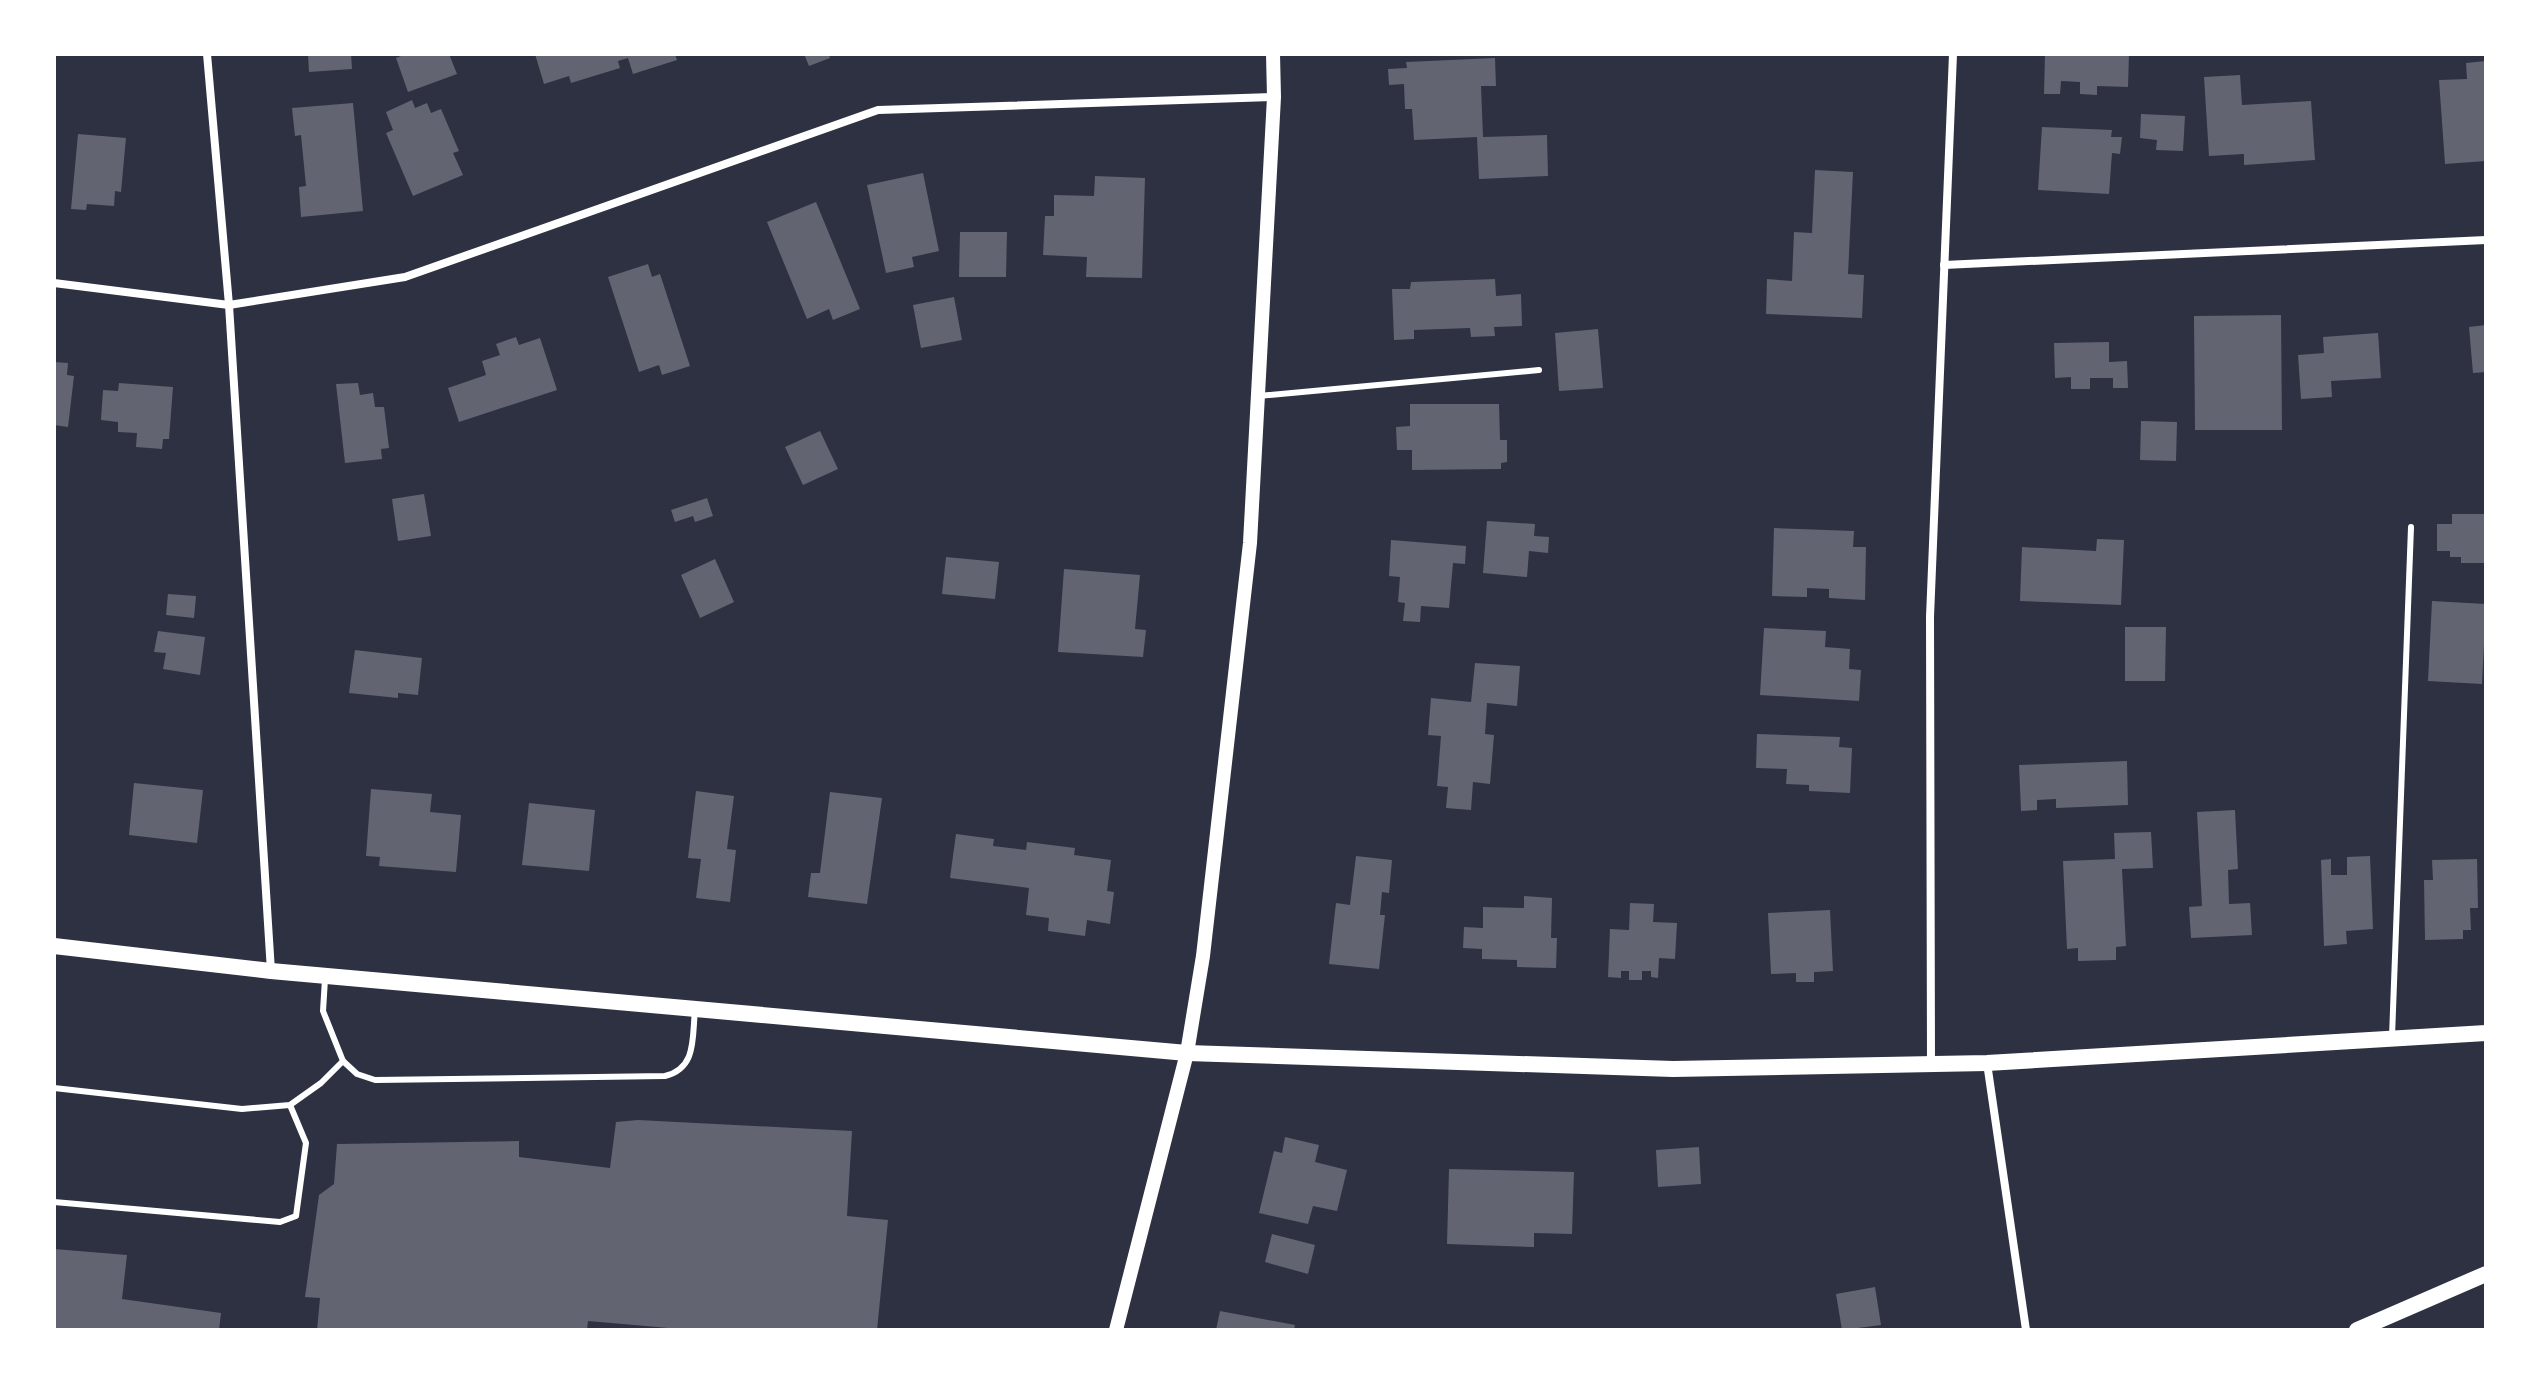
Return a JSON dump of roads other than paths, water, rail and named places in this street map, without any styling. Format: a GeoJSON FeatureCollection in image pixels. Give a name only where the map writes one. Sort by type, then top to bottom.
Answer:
{"type":"FeatureCollection","features":[{"type":"Feature","properties":{"kind":"main road"},"geometry":{"type":"LineString","coordinates":[[54,946],[271,971],[1187,1053],[1673,1069],[1987,1063],[2486,1033]]}},
{"type":"Feature","properties":{"kind":"main road"},"geometry":{"type":"LineString","coordinates":[[2357,1330],[2486,1274]]}},
{"type":"Feature","properties":{"kind":"street"},"geometry":{"type":"LineString","coordinates":[[207,54],[229,305],[271,971]]}},
{"type":"Feature","properties":{"kind":"street"},"geometry":{"type":"LineString","coordinates":[[1116,1330],[1187,1053],[1203,956],[1250,543],[1274,97],[1273,54]]}},
{"type":"Feature","properties":{"kind":"street"},"geometry":{"type":"LineString","coordinates":[[1931,1063],[1930,617],[1953,54]]}},
{"type":"Feature","properties":{"kind":"street"},"geometry":{"type":"LineString","coordinates":[[54,283],[229,305],[405,277],[878,110],[1274,97]]}},
{"type":"Feature","properties":{"kind":"street"},"geometry":{"type":"LineString","coordinates":[[1944,265],[2486,240]]}},
{"type":"Feature","properties":{"kind":"street"},"geometry":{"type":"LineString","coordinates":[[1987,1063],[2026,1330]]}},
{"type":"Feature","properties":{"kind":"lane"},"geometry":{"type":"LineString","coordinates":[[1258,396],[1539,370]]}},
{"type":"Feature","properties":{"kind":"lane"},"geometry":{"type":"LineString","coordinates":[[2392,1037],[2411,527]]}},
{"type":"Feature","properties":{"kind":"lane"},"geometry":{"type":"LineString","coordinates":[[325,975],[323,1011],[343,1061],[357,1074],[375,1080],[665,1076],[678,1072],[687,1062],[696,1009]]}},
{"type":"Feature","properties":{"kind":"lane"},"geometry":{"type":"LineString","coordinates":[[54,1088],[242,1109],[290,1105],[321,1083],[343,1061]]}},
{"type":"Feature","properties":{"kind":"lane"},"geometry":{"type":"LineString","coordinates":[[54,1202],[280,1222],[296,1216],[306,1143],[290,1105]]}}]}
